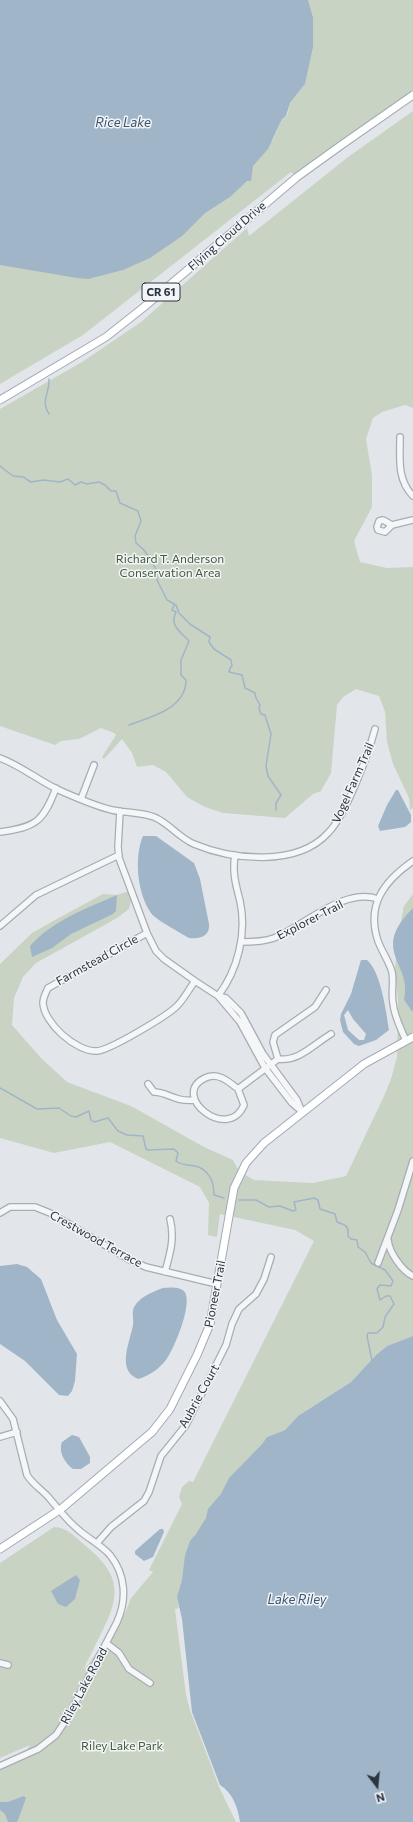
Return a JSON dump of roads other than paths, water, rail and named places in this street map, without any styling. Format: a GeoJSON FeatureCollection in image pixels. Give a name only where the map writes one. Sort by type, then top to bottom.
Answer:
{"type":"FeatureCollection","features":[{"type":"Feature","properties":{"kind":"main road","name":"Flying Cloud Drive"},"geometry":{"type":"LineString","coordinates":[[0,400],[75,357],[111,333],[144,307],[297,177],[413,95]]}},
{"type":"Feature","properties":{"kind":"main road","name":"Pioneer Trail"},"geometry":{"type":"LineString","coordinates":[[0,1549],[58,1510],[141,1442],[166,1415],[204,1340],[210,1324],[232,1201],[239,1175],[254,1152],[302,1112],[364,1064],[410,1039]]}},
{"type":"Feature","properties":{"kind":"street"},"geometry":{"type":"LineString","coordinates":[[400,437],[400,473],[407,490],[413,496]]}},
{"type":"Feature","properties":{"kind":"street"},"geometry":{"type":"LineString","coordinates":[[392,525],[413,520]]}},
{"type":"Feature","properties":{"kind":"street","name":"Vogel Farm Trail"},"geometry":{"type":"LineString","coordinates":[[0,758],[14,763],[56,788],[81,799],[120,811],[140,813],[154,817],[193,844],[251,858],[274,857],[309,847],[328,834],[341,815],[369,750],[375,729]]}},
{"type":"Feature","properties":{"kind":"street"},"geometry":{"type":"LineString","coordinates":[[81,799],[94,765]]}},
{"type":"Feature","properties":{"kind":"street"},"geometry":{"type":"LineString","coordinates":[[0,832],[25,828],[34,824],[46,811],[56,788]]}},
{"type":"Feature","properties":{"kind":"street"},"geometry":{"type":"LineString","coordinates":[[120,811],[119,855],[147,933],[156,951],[164,959],[194,981],[218,996],[240,1022],[292,1103],[302,1112]]}},
{"type":"Feature","properties":{"kind":"street"},"geometry":{"type":"LineString","coordinates":[[0,926],[36,895],[119,855]]}},
{"type":"Feature","properties":{"kind":"street"},"geometry":{"type":"LineString","coordinates":[[218,996],[234,968],[241,942],[241,915],[233,872],[235,855]]}},
{"type":"Feature","properties":{"kind":"street"},"geometry":{"type":"LineString","coordinates":[[410,1039],[395,1014],[392,1003],[392,972],[375,932],[375,912],[378,899],[391,878],[413,861]]}},
{"type":"Feature","properties":{"kind":"street","name":"Explorer Trail"},"geometry":{"type":"LineString","coordinates":[[241,942],[263,942],[274,938],[320,912],[358,896],[370,896],[378,899]]}},
{"type":"Feature","properties":{"kind":"street","name":"Farmstead Circle"},"geometry":{"type":"LineString","coordinates":[[147,933],[48,988],[44,998],[45,1010],[52,1023],[64,1036],[72,1042],[89,1050],[96,1051],[110,1047],[176,1007],[194,981]]}},
{"type":"Feature","properties":{"kind":"street"},"geometry":{"type":"LineString","coordinates":[[278,1059],[272,1042],[275,1035],[315,1007],[326,990]]}},
{"type":"Feature","properties":{"kind":"street"},"geometry":{"type":"LineString","coordinates":[[238,1089],[278,1059],[293,1059],[316,1046],[319,1041],[331,1034]]}},
{"type":"Feature","properties":{"kind":"street"},"geometry":{"type":"LineString","coordinates":[[209,1076],[224,1078],[238,1089],[244,1104],[239,1112],[230,1119],[220,1120],[211,1116],[194,1100],[193,1094],[196,1085],[209,1076]]}},
{"type":"Feature","properties":{"kind":"street"},"geometry":{"type":"LineString","coordinates":[[148,1084],[154,1092],[178,1100],[194,1100]]}},
{"type":"Feature","properties":{"kind":"street"},"geometry":{"type":"LineString","coordinates":[[378,1263],[388,1239],[413,1161]]}},
{"type":"Feature","properties":{"kind":"street","name":"Crestwood Terrace"},"geometry":{"type":"LineString","coordinates":[[0,1213],[10,1207],[35,1207],[130,1260],[146,1267],[218,1284]]}},
{"type":"Feature","properties":{"kind":"street"},"geometry":{"type":"LineString","coordinates":[[165,1272],[171,1251],[172,1237],[170,1219]]}},
{"type":"Feature","properties":{"kind":"street"},"geometry":{"type":"LineString","coordinates":[[388,1239],[389,1245],[399,1262],[407,1273],[413,1276]]}},
{"type":"Feature","properties":{"kind":"street","name":"Aubrie Court"},"geometry":{"type":"LineString","coordinates":[[97,1543],[111,1526],[144,1501],[149,1492],[161,1456],[186,1425],[226,1345],[232,1324],[240,1310],[256,1294],[264,1279],[271,1257]]}},
{"type":"Feature","properties":{"kind":"street","name":"Riley Lake Road"},"geometry":{"type":"LineString","coordinates":[[0,1401],[11,1414],[17,1432],[27,1475],[37,1488],[50,1498],[58,1510],[82,1533],[97,1543],[110,1555],[117,1566],[124,1593],[121,1612],[68,1717],[56,1735],[38,1749],[0,1766]]}},
{"type":"Feature","properties":{"kind":"street"},"geometry":{"type":"LineString","coordinates":[[0,1437],[17,1432]]}},
{"type":"Feature","properties":{"kind":"street","name":"Riley Lake Road"},"geometry":{"type":"LineString","coordinates":[[106,1643],[116,1650],[128,1669],[150,1683]]}},
{"type":"Feature","properties":{"kind":"street"},"geometry":{"type":"LineString","coordinates":[[0,1663],[8,1665]]}},
{"type":"Feature","properties":{"kind":"water","name":"Rice Lake"},"geometry":{"type":"Polygon","coordinates":[[[0,0],[308,0],[313,17],[313,47],[305,84],[290,103],[286,116],[282,119],[268,149],[253,166],[251,181],[247,181],[230,197],[205,213],[182,236],[150,258],[123,270],[88,279],[77,278],[0,265],[0,0]]]}},
{"type":"Feature","properties":{"kind":"water"},"geometry":{"type":"Polygon","coordinates":[[[396,790],[398,790],[411,815],[411,822],[405,827],[380,831],[378,826],[387,805],[396,790]]]}},
{"type":"Feature","properties":{"kind":"water"},"geometry":{"type":"Polygon","coordinates":[[[143,836],[156,836],[194,863],[200,879],[209,924],[208,931],[204,936],[189,938],[163,923],[151,913],[146,905],[138,875],[138,854],[143,836]]]}},
{"type":"Feature","properties":{"kind":"water"},"geometry":{"type":"Polygon","coordinates":[[[117,895],[116,911],[113,914],[71,934],[52,948],[32,957],[30,946],[49,929],[70,916],[117,895]]]}},
{"type":"Feature","properties":{"kind":"water"},"geometry":{"type":"Polygon","coordinates":[[[413,908],[412,1011],[404,1000],[405,987],[403,976],[395,956],[393,946],[394,936],[400,923],[413,908]]]}},
{"type":"Feature","properties":{"kind":"water"},"geometry":{"type":"Polygon","coordinates":[[[361,960],[367,960],[376,973],[379,982],[389,1030],[376,1040],[359,1046],[354,1044],[343,1032],[340,1020],[341,1014],[351,994],[361,960]],[[348,1010],[344,1015],[348,1030],[359,1040],[364,1040],[366,1034],[353,1019],[348,1010]]]}},
{"type":"Feature","properties":{"kind":"water"},"geometry":{"type":"Polygon","coordinates":[[[17,1264],[27,1267],[41,1279],[57,1320],[77,1354],[75,1381],[72,1391],[68,1396],[59,1395],[25,1361],[0,1344],[0,1266],[17,1264]]]}},
{"type":"Feature","properties":{"kind":"water"},"geometry":{"type":"Polygon","coordinates":[[[163,1288],[176,1288],[184,1291],[187,1305],[182,1326],[174,1346],[166,1360],[154,1372],[138,1379],[131,1375],[126,1362],[127,1347],[133,1323],[133,1310],[141,1299],[163,1288]]]}},
{"type":"Feature","properties":{"kind":"water","name":"Lake Riley"},"geometry":{"type":"Polygon","coordinates":[[[413,1336],[413,1822],[240,1822],[238,1811],[232,1797],[225,1788],[220,1785],[192,1712],[182,1619],[177,1597],[182,1580],[185,1555],[190,1541],[206,1518],[208,1509],[221,1494],[229,1478],[267,1437],[285,1430],[298,1416],[351,1382],[376,1355],[387,1346],[413,1336]]]}},
{"type":"Feature","properties":{"kind":"water"},"geometry":{"type":"Polygon","coordinates":[[[72,1435],[79,1437],[90,1457],[90,1463],[81,1469],[73,1469],[67,1464],[61,1450],[62,1442],[72,1435]]]}},
{"type":"Feature","properties":{"kind":"water"},"geometry":{"type":"Polygon","coordinates":[[[160,1529],[163,1529],[164,1532],[153,1557],[144,1561],[135,1554],[135,1551],[160,1529]]]}},
{"type":"Feature","properties":{"kind":"water"},"geometry":{"type":"Polygon","coordinates":[[[76,1575],[80,1580],[75,1599],[66,1607],[58,1604],[51,1591],[76,1575]]]}},
{"type":"Feature","properties":{"kind":"water"},"geometry":{"type":"Polygon","coordinates":[[[24,1796],[26,1798],[17,1822],[8,1822],[5,1814],[0,1810],[0,1802],[8,1802],[24,1796]]]}},
{"type":"Feature","properties":{"kind":"waterway"},"geometry":{"type":"LineString","coordinates":[[49,379],[45,400],[46,409],[49,414]]}},
{"type":"Feature","properties":{"kind":"waterway"},"geometry":{"type":"LineString","coordinates":[[0,466],[13,476],[23,477],[31,482],[43,480],[60,482],[68,479],[75,485],[81,482],[87,484],[99,482],[111,491],[116,491],[120,503],[138,511],[141,521],[135,536],[136,543],[143,549],[152,561],[156,570],[157,580],[167,600],[176,605],[179,613],[190,624],[210,637],[209,642],[214,649],[231,660],[232,666],[229,672],[242,675],[245,688],[255,693],[260,705],[259,708],[261,714],[265,715],[271,734],[266,766],[268,776],[281,795],[276,803],[276,810]]}},
{"type":"Feature","properties":{"kind":"waterway"},"geometry":{"type":"LineString","coordinates":[[129,725],[156,715],[174,705],[184,690],[186,680],[181,675],[181,660],[189,641],[175,625],[174,617],[176,612],[172,610],[174,605]]}},
{"type":"Feature","properties":{"kind":"waterway"},"geometry":{"type":"LineString","coordinates":[[0,1088],[37,1109],[59,1108],[71,1116],[76,1117],[89,1111],[91,1120],[94,1122],[108,1118],[118,1131],[127,1135],[143,1136],[146,1149],[148,1150],[174,1149],[178,1153],[176,1161],[204,1170],[212,1181],[214,1195],[224,1198]]}},
{"type":"Feature","properties":{"kind":"waterway"},"geometry":{"type":"LineString","coordinates":[[239,1200],[256,1200],[269,1207],[280,1206],[293,1211],[296,1210],[294,1202],[314,1198],[318,1200],[320,1209],[335,1214],[337,1222],[346,1226],[348,1236],[351,1239],[357,1240],[358,1247],[365,1252],[371,1263],[385,1270],[393,1281],[391,1286],[380,1285],[377,1289],[380,1300],[386,1296],[390,1296],[394,1304],[385,1317],[383,1327],[377,1333],[368,1333],[367,1336],[372,1361]]}},
{"type":"Feature","properties":{"kind":"park label","name":"Richard T. Anderson Conservation Area"},"geometry":{"type":"Point","coordinates":[170,566]}},
{"type":"Feature","properties":{"kind":"park label","name":"Riley Lake Park"},"geometry":{"type":"Point","coordinates":[122,1746]}}]}
